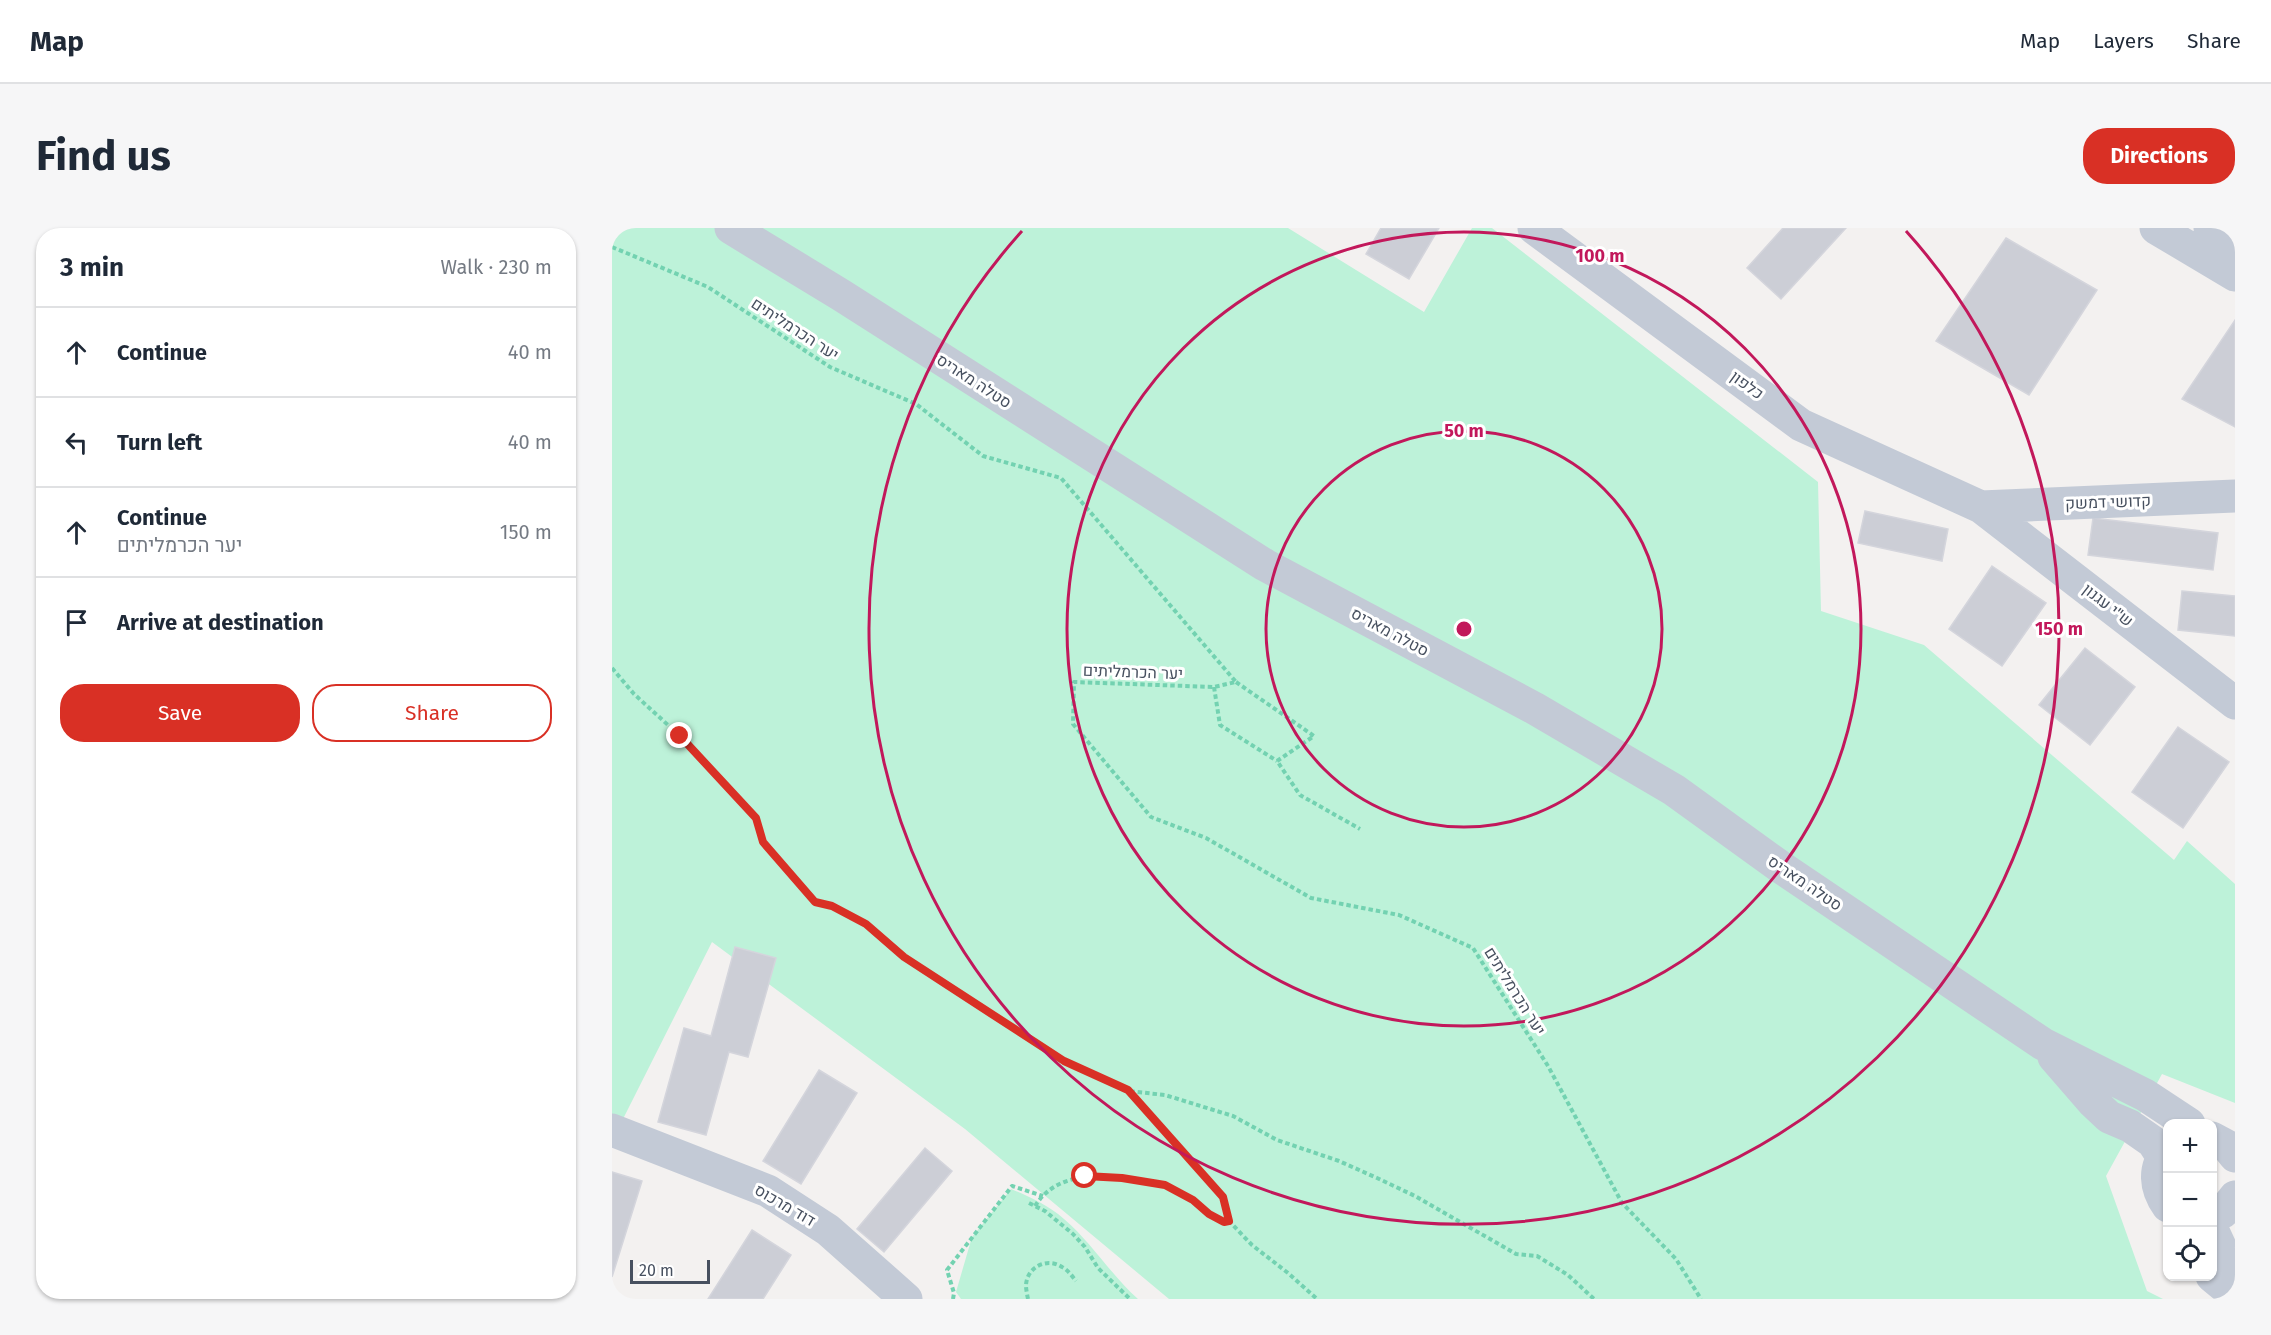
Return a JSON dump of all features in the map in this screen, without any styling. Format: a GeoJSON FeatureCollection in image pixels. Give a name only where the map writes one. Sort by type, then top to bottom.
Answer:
{"type":"FeatureCollection","features":[{"type":"Feature","properties":{"kind":"street","name":"סטלה מאריס"},"geometry":{"type":"LineString","coordinates":[[731,228],[841,295],[1265,566],[1534,708],[1674,790],[1782,868],[2043,1044],[2145,1095],[2181,1119]]}},
{"type":"Feature","properties":{"kind":"street","name":"כלפון"},"geometry":{"type":"LineString","coordinates":[[1534,228],[1801,425],[1981,507]]}},
{"type":"Feature","properties":{"kind":"street"},"geometry":{"type":"LineString","coordinates":[[2156,228],[2235,275]]}},
{"type":"Feature","properties":{"kind":"street"},"geometry":{"type":"LineString","coordinates":[[2210,228],[2235,243]]}},
{"type":"Feature","properties":{"kind":"street","name":"קדושי דמשק"},"geometry":{"type":"LineString","coordinates":[[1981,507],[2235,496]]}},
{"type":"Feature","properties":{"kind":"street","name":"ש\"י עגנון"},"geometry":{"type":"LineString","coordinates":[[1981,507],[2235,703]]}},
{"type":"Feature","properties":{"kind":"street","name":"סטלה מאריס"},"geometry":{"type":"LineString","coordinates":[[2043,1044],[2093,1102],[2109,1117],[2130,1126],[2153,1142],[2162,1159]]}},
{"type":"Feature","properties":{"kind":"street","name":"דוד מרכוס"},"geometry":{"type":"LineString","coordinates":[[612,1130],[768,1191],[828,1230],[906,1299]]}},
{"type":"Feature","properties":{"kind":"street"},"geometry":{"type":"LineString","coordinates":[[2162,1159],[2157,1183],[2163,1199]]}},
{"type":"Feature","properties":{"kind":"street"},"geometry":{"type":"LineString","coordinates":[[2162,1159],[2149,1194],[2152,1206],[2163,1216]]}},
{"type":"Feature","properties":{"kind":"street"},"geometry":{"type":"LineString","coordinates":[[2217,1214],[2223,1212],[2235,1197]]}},
{"type":"Feature","properties":{"kind":"street"},"geometry":{"type":"LineString","coordinates":[[2217,1240],[2223,1254],[2235,1265]]}},
{"type":"Feature","properties":{"kind":"street"},"geometry":{"type":"LineString","coordinates":[[2217,1280],[2235,1295]]}},
{"type":"Feature","properties":{"kind":"path","name":"יער הכרמליתים"},"geometry":{"type":"LineString","coordinates":[[612,247],[708,287],[830,367],[916,404],[983,456],[1061,478],[1236,682],[1214,687],[1074,682],[1073,724],[1151,817],[1206,838],[1311,898],[1399,915],[1473,948],[1548,1066],[1622,1203],[1676,1259],[1701,1299]]}},
{"type":"Feature","properties":{"kind":"path"},"geometry":{"type":"LineString","coordinates":[[612,668],[634,694],[680,736],[756,818],[763,842],[815,902],[832,906],[866,924],[904,957],[1064,1061],[1128,1090],[1166,1095],[1233,1116],[1277,1140],[1339,1161],[1377,1178],[1415,1196],[1516,1254],[1537,1256],[1568,1275],[1594,1299]]}},
{"type":"Feature","properties":{"kind":"path"},"geometry":{"type":"LineString","coordinates":[[1236,682],[1314,736],[1277,761]]}},
{"type":"Feature","properties":{"kind":"path"},"geometry":{"type":"LineString","coordinates":[[1214,687],[1220,725],[1277,761],[1300,795],[1360,829]]}},
{"type":"Feature","properties":{"kind":"path"},"geometry":{"type":"LineString","coordinates":[[1128,1090],[1223,1197],[1229,1221],[1252,1245],[1317,1299]]}},
{"type":"Feature","properties":{"kind":"path"},"geometry":{"type":"LineString","coordinates":[[1035,1206],[1066,1181],[1085,1176],[1122,1178],[1165,1185],[1193,1200],[1209,1214],[1224,1222],[1229,1221]]}},
{"type":"Feature","properties":{"kind":"path"},"geometry":{"type":"LineString","coordinates":[[953,1299],[954,1293],[947,1270],[1012,1186],[1044,1197]]}},
{"type":"Feature","properties":{"kind":"path"},"geometry":{"type":"LineString","coordinates":[[1029,1203],[1045,1211],[1073,1234],[1085,1247],[1098,1268],[1118,1290],[1130,1299]]}},
{"type":"Feature","properties":{"kind":"path"},"geometry":{"type":"LineString","coordinates":[[1028,1299],[1026,1286],[1028,1277],[1039,1265],[1057,1264],[1065,1268],[1076,1281]]}},
{"type":"Feature","properties":{"kind":"green space"},"geometry":{"type":"Polygon","coordinates":[[[612,228],[1288,228],[1424,312],[1472,228],[1492,228],[1818,482],[1821,611],[1924,645],[2174,860],[2187,841],[2235,884],[2235,1103],[2162,1074],[2106,1176],[2147,1291],[2163,1299],[1169,1299],[965,1129],[712,942],[624,1117],[612,1120],[612,228]]]}},
{"type":"Feature","properties":{"kind":"green space"},"geometry":{"type":"Polygon","coordinates":[[[1011,1189],[1045,1205],[1064,1219],[1138,1299],[961,1299],[956,1292],[972,1237],[1011,1189]]]}},
{"type":"Feature","properties":{"kind":"building"},"geometry":{"type":"Polygon","coordinates":[[[1381,228],[1439,228],[1409,279],[1366,254],[1381,228]]]}},
{"type":"Feature","properties":{"kind":"building"},"geometry":{"type":"Polygon","coordinates":[[[1783,228],[1846,228],[1781,299],[1747,268],[1783,228]]]}},
{"type":"Feature","properties":{"kind":"building"},"geometry":{"type":"Polygon","coordinates":[[[2006,238],[2097,290],[2029,395],[1936,341],[2006,238]]]}},
{"type":"Feature","properties":{"kind":"building"},"geometry":{"type":"Polygon","coordinates":[[[2235,320],[2235,427],[2182,399],[2235,320]]]}},
{"type":"Feature","properties":{"kind":"building"},"geometry":{"type":"Polygon","coordinates":[[[1865,511],[1948,529],[1942,561],[1858,543],[1865,511]]]}},
{"type":"Feature","properties":{"kind":"building"},"geometry":{"type":"Polygon","coordinates":[[[2093,518],[2218,533],[2213,570],[2088,555],[2093,518]]]}},
{"type":"Feature","properties":{"kind":"building"},"geometry":{"type":"Polygon","coordinates":[[[1992,566],[2046,603],[2002,666],[1949,629],[1992,566]]]}},
{"type":"Feature","properties":{"kind":"building"},"geometry":{"type":"Polygon","coordinates":[[[2182,591],[2235,596],[2235,636],[2178,630],[2182,591]]]}},
{"type":"Feature","properties":{"kind":"building"},"geometry":{"type":"Polygon","coordinates":[[[2085,648],[2135,687],[2090,745],[2039,705],[2085,648]]]}},
{"type":"Feature","properties":{"kind":"building"},"geometry":{"type":"Polygon","coordinates":[[[2178,727],[2229,762],[2183,828],[2132,792],[2178,727]]]}},
{"type":"Feature","properties":{"kind":"building"},"geometry":{"type":"Polygon","coordinates":[[[735,947],[776,958],[748,1057],[729,1052],[706,1135],[658,1122],[684,1028],[711,1036],[735,947]]]}},
{"type":"Feature","properties":{"kind":"building"},"geometry":{"type":"Polygon","coordinates":[[[819,1070],[857,1093],[801,1184],[763,1161],[819,1070]]]}},
{"type":"Feature","properties":{"kind":"building"},"geometry":{"type":"Polygon","coordinates":[[[925,1148],[952,1171],[884,1252],[857,1229],[925,1148]]]}},
{"type":"Feature","properties":{"kind":"building"},"geometry":{"type":"Polygon","coordinates":[[[612,1172],[642,1181],[612,1277],[612,1172]]]}},
{"type":"Feature","properties":{"kind":"building"},"geometry":{"type":"Polygon","coordinates":[[[752,1230],[791,1255],[763,1299],[708,1299],[752,1230]]]}},
{"type":"Feature","properties":{"kind":"route"},"geometry":{"type":"LineString","coordinates":[[680,736],[756,818],[763,842],[815,902],[832,906],[866,924],[904,957],[1064,1061],[1128,1090],[1223,1197],[1229,1221],[1224,1222],[1209,1214],[1193,1200],[1165,1185],[1122,1178],[1085,1176]]}}]}
